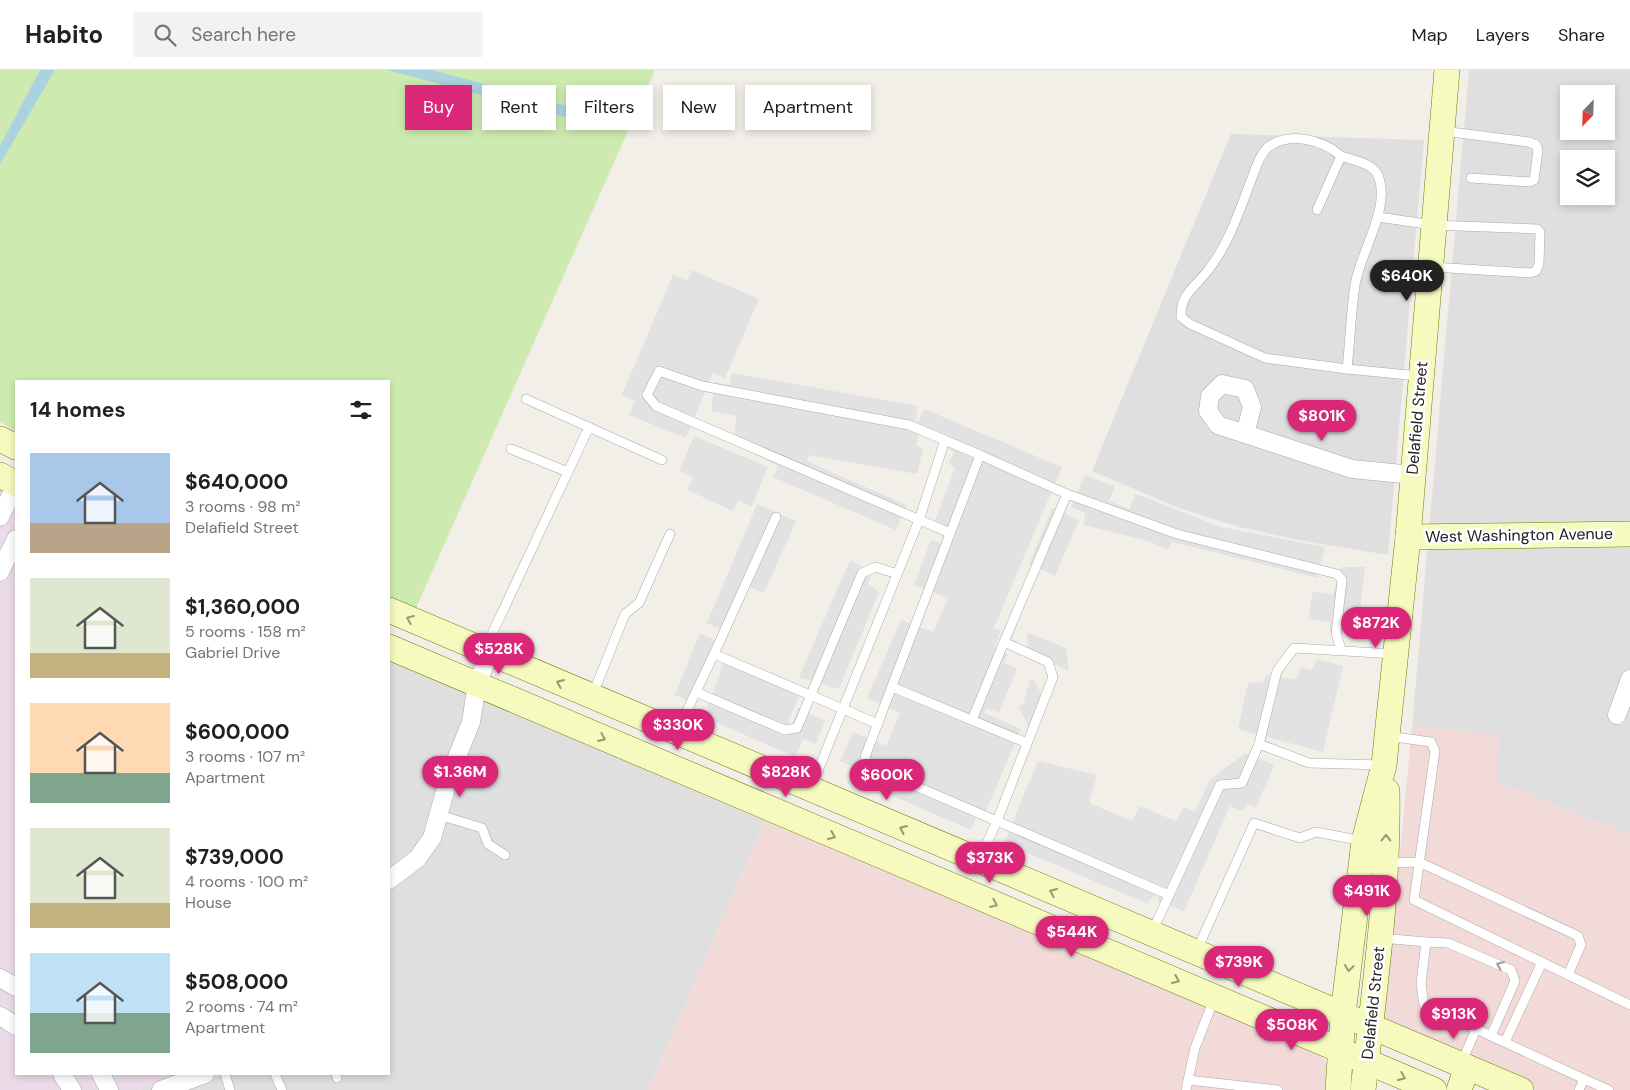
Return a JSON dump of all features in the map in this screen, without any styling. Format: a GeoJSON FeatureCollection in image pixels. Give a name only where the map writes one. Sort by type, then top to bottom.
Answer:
{"type":"FeatureCollection","features":[{"type":"Feature","properties":{"kind":"street","name":"Delafield Street"},"geometry":{"type":"LineString","coordinates":[[1338,1090],[1343,1014],[1353,936],[1371,856],[1384,765],[1408,537],[1429,267],[1448,70]]}},
{"type":"Feature","properties":{"kind":"street"},"geometry":{"type":"LineString","coordinates":[[1245,434],[1352,469],[1413,475]]}},
{"type":"Feature","properties":{"kind":"street"},"geometry":{"type":"LineString","coordinates":[[0,439],[15,446]]}},
{"type":"Feature","properties":{"kind":"street"},"geometry":{"type":"LineString","coordinates":[[0,475],[15,483]]}},
{"type":"Feature","properties":{"kind":"street"},"geometry":{"type":"LineString","coordinates":[[0,517],[15,486]]}},
{"type":"Feature","properties":{"kind":"street","name":"West Washington Avenue"},"geometry":{"type":"LineString","coordinates":[[1408,537],[1630,534]]}},
{"type":"Feature","properties":{"kind":"street"},"geometry":{"type":"LineString","coordinates":[[0,572],[15,541]]}},
{"type":"Feature","properties":{"kind":"street"},"geometry":{"type":"LineString","coordinates":[[390,610],[810,790],[1372,1026],[1462,1074],[1521,1090]]}},
{"type":"Feature","properties":{"kind":"street"},"geometry":{"type":"LineString","coordinates":[[390,647],[1434,1090]]}},
{"type":"Feature","properties":{"kind":"street"},"geometry":{"type":"LineString","coordinates":[[390,879],[417,858],[432,838],[449,778],[471,722],[477,684],[490,653]]}},
{"type":"Feature","properties":{"kind":"street"},"geometry":{"type":"LineString","coordinates":[[1617,715],[1630,679]]}},
{"type":"Feature","properties":{"kind":"street"},"geometry":{"type":"LineString","coordinates":[[653,759],[671,730]]}},
{"type":"Feature","properties":{"kind":"street"},"geometry":{"type":"LineString","coordinates":[[798,821],[810,790]]}},
{"type":"Feature","properties":{"kind":"street","name":"Delafield Street"},"geometry":{"type":"LineString","coordinates":[[1363,1090],[1372,1026],[1379,938],[1371,856]]}},
{"type":"Feature","properties":{"kind":"street"},"geometry":{"type":"LineString","coordinates":[[965,892],[979,861]]}},
{"type":"Feature","properties":{"kind":"street"},"geometry":{"type":"LineString","coordinates":[[1138,964],[1151,933]]}},
{"type":"Feature","properties":{"kind":"street"},"geometry":{"type":"LineString","coordinates":[[1353,936],[1379,938]]}},
{"type":"Feature","properties":{"kind":"street"},"geometry":{"type":"LineString","coordinates":[[1214,996],[1227,965]]}},
{"type":"Feature","properties":{"kind":"street"},"geometry":{"type":"LineString","coordinates":[[0,978],[15,986]]}},
{"type":"Feature","properties":{"kind":"street"},"geometry":{"type":"LineString","coordinates":[[0,1016],[15,1025]]}},
{"type":"Feature","properties":{"kind":"street"},"geometry":{"type":"LineString","coordinates":[[63,1075],[72,1090]]}},
{"type":"Feature","properties":{"kind":"street"},"geometry":{"type":"LineString","coordinates":[[102,1075],[109,1090]]}},
{"type":"Feature","properties":{"kind":"street"},"geometry":{"type":"LineString","coordinates":[[161,1090],[202,1075]]}},
{"type":"Feature","properties":{"kind":"lane"},"geometry":{"type":"LineString","coordinates":[[1443,131],[1529,142],[1536,145],[1538,150],[1534,180],[1530,182],[1471,178]]}},
{"type":"Feature","properties":{"kind":"lane"},"geometry":{"type":"LineString","coordinates":[[1348,368],[1355,284],[1363,256],[1378,217],[1381,190],[1379,177],[1372,167],[1341,156],[1331,147],[1311,140],[1288,139],[1268,147],[1259,160],[1222,250],[1209,270],[1190,289],[1181,308],[1181,317],[1190,324],[1265,358],[1348,368],[1421,376]]}},
{"type":"Feature","properties":{"kind":"lane"},"geometry":{"type":"LineString","coordinates":[[1317,210],[1341,156]]}},
{"type":"Feature","properties":{"kind":"lane"},"geometry":{"type":"LineString","coordinates":[[1378,217],[1433,225],[1537,229],[1540,232],[1539,264],[1536,271],[1530,273],[1429,267]]}},
{"type":"Feature","properties":{"kind":"lane"},"geometry":{"type":"LineString","coordinates":[[950,533],[656,406],[647,395],[659,371],[702,386],[909,425],[1067,494],[1177,534],[1337,574],[1342,580],[1336,634],[1341,649]]}},
{"type":"Feature","properties":{"kind":"lane"},"geometry":{"type":"LineString","coordinates":[[526,399],[662,460]]}},
{"type":"Feature","properties":{"kind":"lane"},"geometry":{"type":"LineString","coordinates":[[490,653],[492,634],[589,427]]}},
{"type":"Feature","properties":{"kind":"lane"},"geometry":{"type":"LineString","coordinates":[[810,790],[919,520],[945,440]]}},
{"type":"Feature","properties":{"kind":"lane"},"geometry":{"type":"LineString","coordinates":[[511,449],[568,472]]}},
{"type":"Feature","properties":{"kind":"lane"},"geometry":{"type":"LineString","coordinates":[[980,455],[865,757],[869,766],[1169,895]]}},
{"type":"Feature","properties":{"kind":"lane"},"geometry":{"type":"LineString","coordinates":[[972,720],[1067,494]]}},
{"type":"Feature","properties":{"kind":"lane"},"geometry":{"type":"LineString","coordinates":[[671,730],[696,692],[776,517]]}},
{"type":"Feature","properties":{"kind":"lane"},"geometry":{"type":"LineString","coordinates":[[592,696],[626,614],[641,599],[670,534]]}},
{"type":"Feature","properties":{"kind":"lane"},"geometry":{"type":"LineString","coordinates":[[696,692],[786,730],[797,728],[862,573],[876,566],[897,574]]}},
{"type":"Feature","properties":{"kind":"lane"},"geometry":{"type":"LineString","coordinates":[[979,861],[997,821],[1053,677],[1048,662],[1004,642]]}},
{"type":"Feature","properties":{"kind":"lane"},"geometry":{"type":"LineString","coordinates":[[1151,933],[1220,785],[1242,784],[1259,744],[1277,670],[1294,648],[1341,649],[1395,654]]}},
{"type":"Feature","properties":{"kind":"lane"},"geometry":{"type":"LineString","coordinates":[[714,654],[878,724]]}},
{"type":"Feature","properties":{"kind":"lane"},"geometry":{"type":"LineString","coordinates":[[892,687],[1027,743]]}},
{"type":"Feature","properties":{"kind":"lane"},"geometry":{"type":"LineString","coordinates":[[1387,736],[1431,742],[1435,751],[1414,900],[1630,1005]]}},
{"type":"Feature","properties":{"kind":"lane"},"geometry":{"type":"LineString","coordinates":[[1259,744],[1309,763],[1384,765]]}},
{"type":"Feature","properties":{"kind":"lane"},"geometry":{"type":"LineString","coordinates":[[439,815],[482,828],[488,844],[505,855]]}},
{"type":"Feature","properties":{"kind":"lane"},"geometry":{"type":"LineString","coordinates":[[1196,952],[1254,823],[1300,838],[1316,832],[1371,856],[1419,862],[1578,936],[1581,945],[1568,975]]}},
{"type":"Feature","properties":{"kind":"lane"},"geometry":{"type":"LineString","coordinates":[[1379,938],[1448,943],[1511,970],[1515,981],[1491,1036]]}},
{"type":"Feature","properties":{"kind":"lane"},"geometry":{"type":"LineString","coordinates":[[1426,942],[1421,984],[1424,1005],[1609,1090]]}},
{"type":"Feature","properties":{"kind":"lane"},"geometry":{"type":"LineString","coordinates":[[1505,1042],[1542,962]]}},
{"type":"Feature","properties":{"kind":"lane"},"geometry":{"type":"LineString","coordinates":[[1186,1090],[1195,1048],[1214,996]]}},
{"type":"Feature","properties":{"kind":"lane"},"geometry":{"type":"LineString","coordinates":[[1462,1074],[1476,1029]]}},
{"type":"Feature","properties":{"kind":"lane"},"geometry":{"type":"LineString","coordinates":[[225,1075],[230,1090]]}},
{"type":"Feature","properties":{"kind":"lane"},"geometry":{"type":"LineString","coordinates":[[275,1075],[282,1090]]}},
{"type":"Feature","properties":{"kind":"lane"},"geometry":{"type":"LineString","coordinates":[[1579,1090],[1584,1079]]}},
{"type":"Feature","properties":{"kind":"lane"},"geometry":{"type":"LineString","coordinates":[[1188,1080],[1278,1090]]}},
{"type":"Feature","properties":{"kind":"shaded area"},"geometry":{"type":"Polygon","coordinates":[[[1469,70],[1630,70],[1630,835],[1497,782],[1412,727],[1469,70]]]}},
{"type":"Feature","properties":{"kind":"shaded area"},"geometry":{"type":"Polygon","coordinates":[[[1231,134],[1424,140],[1388,555],[1298,540],[1236,526],[1179,508],[1092,471],[1231,134]]]}},
{"type":"Feature","properties":{"kind":"shaded area"},"geometry":{"type":"Polygon","coordinates":[[[692,270],[759,299],[725,378],[713,373],[686,438],[629,415],[635,401],[622,395],[673,275],[687,281],[692,270]]]}},
{"type":"Feature","properties":{"kind":"shaded area"},"geometry":{"type":"Polygon","coordinates":[[[732,373],[918,406],[915,421],[919,421],[924,409],[1062,467],[994,628],[1001,631],[994,648],[1008,654],[1004,663],[1017,669],[999,713],[987,708],[984,713],[1021,729],[982,820],[976,818],[971,830],[863,783],[866,773],[840,761],[853,732],[886,746],[900,713],[867,698],[901,620],[933,632],[948,598],[914,585],[931,540],[941,543],[944,537],[931,531],[955,468],[949,464],[954,452],[919,433],[916,446],[923,448],[917,474],[809,455],[807,461],[906,505],[896,530],[773,477],[778,466],[734,444],[736,416],[711,411],[715,382],[729,385],[732,373]]]}},
{"type":"Feature","properties":{"kind":"shaded area"},"geometry":{"type":"Polygon","coordinates":[[[694,436],[768,467],[752,506],[738,501],[733,511],[687,490],[693,477],[679,471],[694,436]]]}},
{"type":"Feature","properties":{"kind":"shaded area"},"geometry":{"type":"Polygon","coordinates":[[[1085,475],[1115,486],[1109,501],[1129,509],[1136,494],[1221,527],[1325,547],[1317,578],[1172,542],[1168,550],[1151,542],[1084,525],[1085,513],[1071,507],[1085,475]]]}},
{"type":"Feature","properties":{"kind":"shaded area"},"geometry":{"type":"Polygon","coordinates":[[[0,488],[15,496],[15,1075],[182,1075],[140,1090],[0,1090],[0,488]]]}},
{"type":"Feature","properties":{"kind":"shaded area"},"geometry":{"type":"Polygon","coordinates":[[[757,504],[796,521],[764,593],[745,585],[724,631],[707,623],[757,504]]]}},
{"type":"Feature","properties":{"kind":"shaded area"},"geometry":{"type":"Polygon","coordinates":[[[1052,508],[1079,520],[1055,576],[1029,564],[1052,508]]]}},
{"type":"Feature","properties":{"kind":"shaded area"},"geometry":{"type":"Polygon","coordinates":[[[850,560],[872,573],[868,584],[879,592],[839,689],[799,677],[850,560]]]}},
{"type":"Feature","properties":{"kind":"shaded area"},"geometry":{"type":"Polygon","coordinates":[[[1341,567],[1365,567],[1357,635],[1330,632],[1330,622],[1308,619],[1313,591],[1333,595],[1341,567]]]}},
{"type":"Feature","properties":{"kind":"shaded area"},"geometry":{"type":"Polygon","coordinates":[[[1027,632],[1066,648],[1069,671],[1028,653],[1027,632]]]}},
{"type":"Feature","properties":{"kind":"shaded area"},"geometry":{"type":"Polygon","coordinates":[[[700,633],[719,642],[691,702],[675,695],[700,633]]]}},
{"type":"Feature","properties":{"kind":"shaded area"},"geometry":{"type":"Polygon","coordinates":[[[725,659],[801,692],[788,722],[792,724],[798,708],[825,721],[816,744],[803,739],[795,757],[704,717],[725,659]]]}},
{"type":"Feature","properties":{"kind":"shaded area"},"geometry":{"type":"Polygon","coordinates":[[[1317,659],[1343,666],[1323,752],[1238,729],[1248,683],[1263,682],[1266,675],[1296,680],[1301,667],[1312,670],[1317,659]]]}},
{"type":"Feature","properties":{"kind":"shaded area"},"geometry":{"type":"Polygon","coordinates":[[[391,661],[765,821],[648,1090],[140,1090],[182,1075],[390,1075],[391,661]]]}},
{"type":"Feature","properties":{"kind":"shaded area"},"geometry":{"type":"Polygon","coordinates":[[[1034,679],[1044,700],[1031,734],[1019,706],[1025,703],[1023,698],[1027,696],[1025,690],[1030,687],[1028,682],[1034,679]]]}},
{"type":"Feature","properties":{"kind":"shaded area"},"geometry":{"type":"Polygon","coordinates":[[[1412,727],[1500,734],[1497,782],[1630,835],[1630,1090],[1536,1090],[1394,1029],[1384,1021],[1412,727]]]}},
{"type":"Feature","properties":{"kind":"shaded area"},"geometry":{"type":"Polygon","coordinates":[[[1246,753],[1274,765],[1256,807],[1247,804],[1242,811],[1230,806],[1184,911],[1157,901],[1159,895],[1154,894],[1148,904],[1004,843],[1038,761],[1097,775],[1089,803],[1132,821],[1140,806],[1176,821],[1184,807],[1195,812],[1210,779],[1246,753]]]}},
{"type":"Feature","properties":{"kind":"shaded area"},"geometry":{"type":"Polygon","coordinates":[[[765,821],[1315,1053],[1323,1058],[1327,1064],[1325,1090],[648,1090],[765,821]]]}},
{"type":"Feature","properties":{"kind":"green space"},"geometry":{"type":"Polygon","coordinates":[[[0,70],[655,70],[648,85],[566,85],[566,130],[628,130],[416,608],[390,597],[390,380],[15,380],[15,430],[0,422],[0,70]]]}},
{"type":"Feature","properties":{"kind":"water"},"geometry":{"type":"Polygon","coordinates":[[[40,70],[55,70],[0,164],[0,146],[40,70]]]}},
{"type":"Feature","properties":{"kind":"water"},"geometry":{"type":"Polygon","coordinates":[[[387,70],[432,70],[488,85],[482,85],[482,95],[472,92],[472,85],[444,85],[387,70]]]}},
{"type":"Feature","properties":{"kind":"water"},"geometry":{"type":"Polygon","coordinates":[[[556,103],[566,106],[566,117],[556,115],[556,103]]]}}]}
